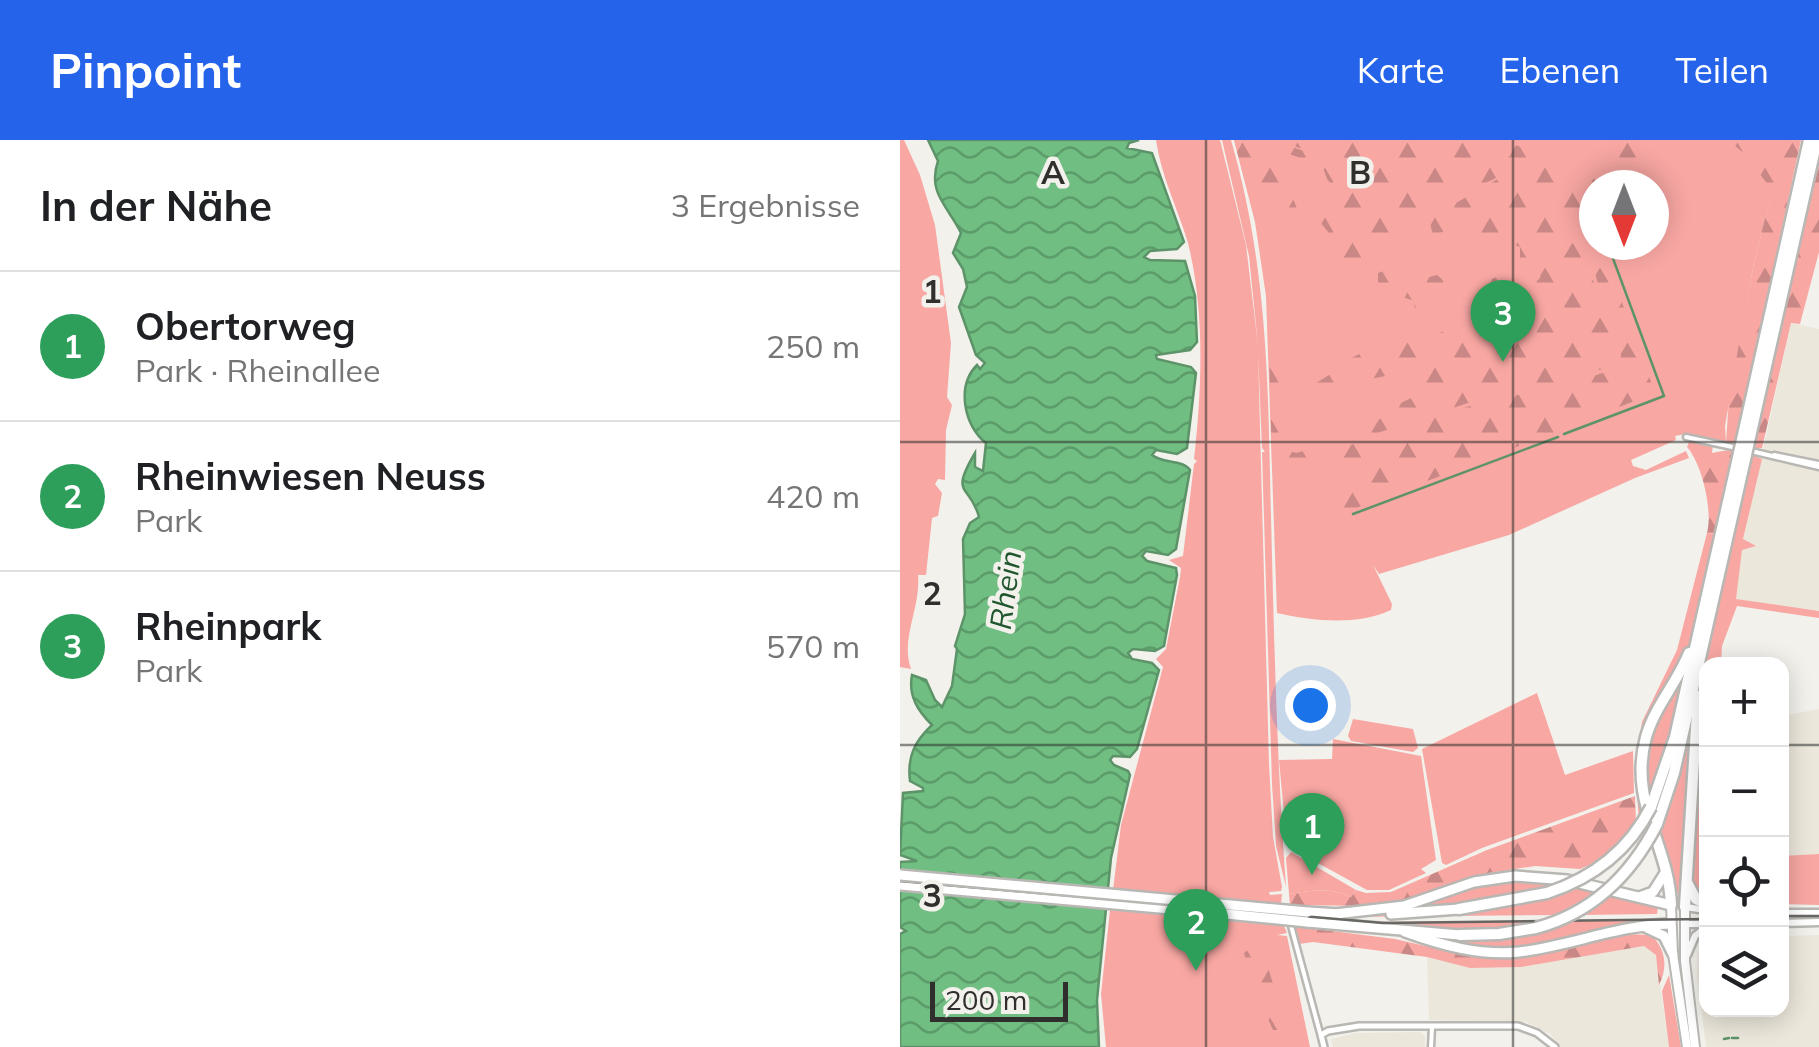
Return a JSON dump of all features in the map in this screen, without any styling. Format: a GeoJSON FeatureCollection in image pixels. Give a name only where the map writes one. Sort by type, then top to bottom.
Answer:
{"type":"FeatureCollection","features":[{"type":"Feature","properties":{"kind":"highway"},"geometry":{"type":"LineString","coordinates":[[900,875],[1460,935],[1536,928],[1575,914],[1607,892],[1634,864],[1657,824],[1674,774],[1813,140]]}},
{"type":"Feature","properties":{"kind":"highway"},"geometry":{"type":"LineString","coordinates":[[1335,914],[1459,909],[1547,893],[1576,882],[1608,862],[1632,838],[1652,807],[1702,636]]}},
{"type":"Feature","properties":{"kind":"highway"},"geometry":{"type":"LineString","coordinates":[[1675,914],[1642,795],[1643,752],[1655,714],[1702,636]]}},
{"type":"Feature","properties":{"kind":"highway"},"geometry":{"type":"LineString","coordinates":[[1675,914],[1687,879],[1693,740],[1706,650],[1702,636]]}},
{"type":"Feature","properties":{"kind":"highway"},"geometry":{"type":"LineString","coordinates":[[1637,897],[1653,892],[1665,873]]}},
{"type":"Feature","properties":{"kind":"highway"},"geometry":{"type":"LineString","coordinates":[[900,885],[1307,917],[1404,906],[1474,882],[1515,876],[1567,880],[1637,897],[1675,914]]}},
{"type":"Feature","properties":{"kind":"highway"},"geometry":{"type":"LineString","coordinates":[[1687,879],[1699,902]]}},
{"type":"Feature","properties":{"kind":"highway"},"geometry":{"type":"LineString","coordinates":[[1406,932],[1456,947],[1503,953],[1640,926],[1675,914]]}},
{"type":"Feature","properties":{"kind":"highway"},"geometry":{"type":"LineString","coordinates":[[1640,926],[1660,932],[1673,954]]}},
{"type":"Feature","properties":{"kind":"main road"},"geometry":{"type":"LineString","coordinates":[[1675,914],[1699,909]]}},
{"type":"Feature","properties":{"kind":"main road"},"geometry":{"type":"LineString","coordinates":[[1789,913],[1819,912]]}},
{"type":"Feature","properties":{"kind":"main road"},"geometry":{"type":"LineString","coordinates":[[1675,914],[1683,924],[1696,1047]]}},
{"type":"Feature","properties":{"kind":"main road"},"geometry":{"type":"LineString","coordinates":[[1675,914],[1683,924],[1699,925]]}},
{"type":"Feature","properties":{"kind":"main road"},"geometry":{"type":"LineString","coordinates":[[1675,914],[1673,954],[1687,1047]]}},
{"type":"Feature","properties":{"kind":"main road"},"geometry":{"type":"LineString","coordinates":[[1789,922],[1819,922]]}},
{"type":"Feature","properties":{"kind":"main road"},"geometry":{"type":"LineString","coordinates":[[1685,961],[1704,927]]}},
{"type":"Feature","properties":{"kind":"street"},"geometry":{"type":"LineString","coordinates":[[1686,437],[1819,465]]}},
{"type":"Feature","properties":{"kind":"street"},"geometry":{"type":"LineString","coordinates":[[1287,900],[1292,935],[1324,1047]]}},
{"type":"Feature","properties":{"kind":"street"},"geometry":{"type":"LineString","coordinates":[[1321,1034],[1359,1026],[1524,1028],[1543,1036],[1554,1047]]}},
{"type":"Feature","properties":{"kind":"street"},"geometry":{"type":"LineString","coordinates":[[1431,1047],[1432,1026]]}},
{"type":"Feature","properties":{"kind":"shaded area"},"geometry":{"type":"Polygon","coordinates":[[[1791,323],[1819,329],[1819,611],[1735,599],[1743,540],[1791,323]]]}},
{"type":"Feature","properties":{"kind":"shaded area"},"geometry":{"type":"Polygon","coordinates":[[[1819,709],[1819,905],[1789,904],[1789,715],[1819,709]]]}},
{"type":"Feature","properties":{"kind":"shaded area"},"geometry":{"type":"Polygon","coordinates":[[[1819,935],[1819,1047],[1706,1047],[1702,1017],[1789,1017],[1789,936],[1819,935]]]}},
{"type":"Feature","properties":{"kind":"shaded area"},"geometry":{"type":"Polygon","coordinates":[[[1644,946],[1656,955],[1669,1047],[1561,1047],[1550,1034],[1526,1022],[1429,1020],[1427,957],[1470,968],[1521,967],[1644,946]]]}},
{"type":"Feature","properties":{"kind":"shaded area"},"geometry":{"type":"Polygon","coordinates":[[[1420,1032],[1425,1036],[1425,1047],[1333,1047],[1331,1039],[1356,1033],[1420,1032]]]}},
{"type":"Feature","properties":{"kind":"green space"},"geometry":{"type":"Polygon","coordinates":[[[900,140],[904,140],[920,175],[935,225],[951,343],[947,397],[952,405],[946,430],[945,480],[938,479],[935,484],[942,493],[938,516],[932,518],[926,575],[918,575],[908,646],[911,669],[900,667],[900,140]]]}},
{"type":"Feature","properties":{"kind":"green space"},"geometry":{"type":"Polygon","coordinates":[[[1156,140],[1220,140],[1246,245],[1258,345],[1249,256],[1222,140],[1231,140],[1252,234],[1267,373],[1276,702],[1286,887],[1276,846],[1272,784],[1265,452],[1258,352],[1269,764],[1273,837],[1282,887],[1281,891],[1269,892],[1282,894],[1281,904],[1113,890],[1121,825],[1163,667],[1156,659],[1166,649],[1180,577],[1181,568],[1169,560],[1183,556],[1197,461],[1197,296],[1188,243],[1156,140]]]}},
{"type":"Feature","properties":{"kind":"green space"},"geometry":{"type":"Polygon","coordinates":[[[1234,140],[1785,140],[1754,263],[1725,426],[1726,443],[1685,434],[1675,436],[1676,440],[1631,460],[1633,466],[1646,470],[1686,451],[1689,458],[1509,535],[1379,574],[1373,565],[1392,604],[1391,610],[1378,615],[1320,620],[1277,613],[1266,296],[1255,222],[1234,140]]]}},
{"type":"Feature","properties":{"kind":"green space"},"geometry":{"type":"Polygon","coordinates":[[[1234,140],[1272,140],[1373,175],[1278,140],[1501,140],[1535,152],[1478,186],[1448,192],[1411,189],[1423,193],[1428,200],[1415,237],[1402,243],[1398,256],[1355,277],[1332,266],[1333,259],[1338,259],[1345,248],[1336,239],[1328,251],[1326,247],[1328,232],[1320,222],[1339,194],[1322,165],[1280,151],[1282,172],[1298,211],[1284,221],[1261,207],[1252,208],[1234,140]]]}},
{"type":"Feature","properties":{"kind":"green space"},"geometry":{"type":"Polygon","coordinates":[[[1628,140],[1656,140],[1627,170],[1608,168],[1628,140]]]}},
{"type":"Feature","properties":{"kind":"green space"},"geometry":{"type":"Polygon","coordinates":[[[1727,140],[1801,140],[1735,446],[1726,443],[1729,398],[1772,190],[1744,153],[1727,140]]]}},
{"type":"Feature","properties":{"kind":"green space"},"geometry":{"type":"Polygon","coordinates":[[[1537,152],[1584,168],[1579,170],[1579,222],[1564,240],[1524,265],[1520,247],[1515,245],[1473,260],[1459,227],[1433,235],[1429,219],[1537,152]]]}},
{"type":"Feature","properties":{"kind":"green space"},"geometry":{"type":"Polygon","coordinates":[[[1819,164],[1819,252],[1800,324],[1791,323],[1762,448],[1753,449],[1819,164]]]}},
{"type":"Feature","properties":{"kind":"green space"},"geometry":{"type":"Polygon","coordinates":[[[1573,243],[1579,245],[1579,260],[1588,260],[1619,347],[1614,365],[1543,389],[1480,399],[1320,452],[1321,456],[1285,462],[1289,451],[1297,453],[1369,428],[1413,397],[1401,373],[1308,391],[1329,375],[1333,366],[1400,336],[1405,328],[1422,337],[1484,321],[1492,279],[1511,276],[1527,289],[1540,278],[1541,265],[1573,243]]]}},
{"type":"Feature","properties":{"kind":"green space"},"geometry":{"type":"Polygon","coordinates":[[[1593,260],[1606,260],[1655,393],[1560,430],[1545,391],[1609,371],[1621,358],[1593,260]]]}},
{"type":"Feature","properties":{"kind":"green space"},"geometry":{"type":"Polygon","coordinates":[[[1396,266],[1420,279],[1437,275],[1447,283],[1429,303],[1415,310],[1414,301],[1400,296],[1393,300],[1378,290],[1378,273],[1396,266]]]}},
{"type":"Feature","properties":{"kind":"green space"},"geometry":{"type":"Polygon","coordinates":[[[1269,353],[1278,353],[1280,449],[1286,451],[1276,463],[1272,462],[1269,353]]]}},
{"type":"Feature","properties":{"kind":"green space"},"geometry":{"type":"Polygon","coordinates":[[[1542,392],[1558,431],[1346,512],[1323,454],[1494,398],[1542,392]]]}},
{"type":"Feature","properties":{"kind":"green space"},"geometry":{"type":"Polygon","coordinates":[[[1690,440],[1713,444],[1712,453],[1734,449],[1715,534],[1707,533],[1707,500],[1702,476],[1687,447],[1690,440]]]}},
{"type":"Feature","properties":{"kind":"green space"},"geometry":{"type":"Polygon","coordinates":[[[1752,455],[1762,459],[1743,539],[1756,546],[1742,550],[1736,599],[1819,611],[1819,618],[1737,606],[1721,657],[1707,657],[1752,455]]]}},
{"type":"Feature","properties":{"kind":"green space"},"geometry":{"type":"Polygon","coordinates":[[[1707,533],[1715,534],[1689,648],[1660,699],[1639,784],[1639,821],[1635,765],[1642,722],[1677,650],[1707,533]]]}},
{"type":"Feature","properties":{"kind":"green space"},"geometry":{"type":"Polygon","coordinates":[[[1688,666],[1676,719],[1648,805],[1646,763],[1653,731],[1688,666]]]}},
{"type":"Feature","properties":{"kind":"green space"},"geometry":{"type":"Polygon","coordinates":[[[1537,693],[1565,775],[1633,751],[1634,793],[1482,848],[1446,865],[1442,863],[1422,749],[1537,693]]]}},
{"type":"Feature","properties":{"kind":"green space"},"geometry":{"type":"Polygon","coordinates":[[[1693,706],[1683,898],[1679,897],[1657,835],[1671,798],[1693,706]]]}},
{"type":"Feature","properties":{"kind":"green space"},"geometry":{"type":"Polygon","coordinates":[[[1699,712],[1698,896],[1691,878],[1699,712]]]}},
{"type":"Feature","properties":{"kind":"green space"},"geometry":{"type":"Polygon","coordinates":[[[1353,719],[1413,729],[1418,748],[1413,752],[1351,741],[1348,736],[1353,719]]]}},
{"type":"Feature","properties":{"kind":"green space"},"geometry":{"type":"Polygon","coordinates":[[[1333,739],[1421,756],[1436,860],[1421,869],[1426,873],[1389,890],[1367,890],[1287,846],[1279,760],[1332,759],[1333,739]]]}},
{"type":"Feature","properties":{"kind":"green space"},"geometry":{"type":"Polygon","coordinates":[[[1635,796],[1636,824],[1599,861],[1580,869],[1535,866],[1489,873],[1411,900],[1376,906],[1290,905],[1289,894],[1328,891],[1351,897],[1356,890],[1391,892],[1487,850],[1635,796]]]}},
{"type":"Feature","properties":{"kind":"green space"},"geometry":{"type":"Polygon","coordinates":[[[1291,852],[1356,890],[1351,897],[1328,891],[1289,894],[1286,858],[1291,852]]]}},
{"type":"Feature","properties":{"kind":"green space"},"geometry":{"type":"Polygon","coordinates":[[[1819,854],[1819,905],[1789,904],[1789,856],[1819,854]]]}},
{"type":"Feature","properties":{"kind":"green space"},"geometry":{"type":"Polygon","coordinates":[[[1513,880],[1565,882],[1506,897],[1404,910],[1473,885],[1513,880]]]}},
{"type":"Feature","properties":{"kind":"green space"},"geometry":{"type":"Polygon","coordinates":[[[1580,885],[1601,891],[1560,915],[1342,917],[1492,908],[1580,885]]]}},
{"type":"Feature","properties":{"kind":"green space"},"geometry":{"type":"Polygon","coordinates":[[[1611,894],[1658,906],[1657,914],[1579,915],[1611,894]]]}},
{"type":"Feature","properties":{"kind":"green space"},"geometry":{"type":"Polygon","coordinates":[[[1110,910],[1284,926],[1287,933],[1277,935],[1287,936],[1310,1047],[1106,1047],[1101,994],[1110,910]]]}},
{"type":"Feature","properties":{"kind":"green space"},"geometry":{"type":"Polygon","coordinates":[[[1545,921],[1478,932],[1342,922],[1545,921]]]}},
{"type":"Feature","properties":{"kind":"green space"},"geometry":{"type":"Polygon","coordinates":[[[1568,921],[1656,921],[1516,949],[1479,948],[1427,936],[1478,938],[1568,921]]]}},
{"type":"Feature","properties":{"kind":"green space"},"geometry":{"type":"Polygon","coordinates":[[[1292,926],[1395,939],[1500,959],[1530,957],[1626,934],[1651,935],[1662,952],[1664,972],[1659,985],[1656,955],[1644,946],[1521,967],[1470,968],[1427,957],[1313,942],[1299,944],[1292,926]]]}},
{"type":"Feature","properties":{"kind":"green space"},"geometry":{"type":"Polygon","coordinates":[[[1253,946],[1257,952],[1266,948],[1269,952],[1267,965],[1284,1017],[1278,1030],[1273,1030],[1268,1019],[1264,1024],[1254,1020],[1257,1011],[1247,993],[1252,988],[1251,964],[1244,953],[1253,946]]]}},
{"type":"Feature","properties":{"kind":"green space"},"geometry":{"type":"Polygon","coordinates":[[[1669,975],[1681,1047],[1669,1047],[1662,991],[1669,975]]]}},
{"type":"Feature","properties":{"kind":"water","name":"Rhein"},"geometry":{"type":"Polygon","coordinates":[[[928,140],[1139,140],[1129,143],[1127,148],[1152,153],[1184,242],[1177,249],[1150,251],[1144,257],[1185,261],[1195,296],[1197,342],[1190,350],[1156,355],[1157,359],[1191,367],[1196,373],[1187,448],[1177,454],[1156,450],[1152,455],[1190,470],[1176,549],[1168,555],[1146,551],[1142,556],[1147,561],[1176,568],[1177,575],[1164,646],[1155,651],[1133,649],[1128,653],[1132,659],[1152,663],[1159,670],[1137,749],[1130,757],[1113,756],[1110,760],[1130,775],[1111,858],[1097,1000],[1099,1047],[900,1047],[900,934],[906,931],[900,927],[900,862],[917,861],[900,855],[903,793],[923,791],[910,781],[910,764],[917,743],[932,725],[915,703],[912,675],[926,680],[942,707],[952,686],[955,646],[965,614],[963,539],[970,523],[979,517],[962,484],[963,477],[975,453],[975,467],[983,471],[986,443],[972,427],[965,406],[970,374],[977,365],[980,369],[985,363],[976,355],[959,307],[967,287],[963,269],[953,253],[961,233],[937,191],[938,161],[928,140]]]}},
{"type":"Feature","properties":{"kind":"pier"},"geometry":{"type":"Polygon","coordinates":[[[900,869],[1114,889],[1111,909],[900,890],[900,869]]]}},
{"type":"Feature","properties":{"kind":"waterway"},"geometry":{"type":"LineString","coordinates":[[1564,434],[1664,396],[1614,260]]}},
{"type":"Feature","properties":{"kind":"waterway"},"geometry":{"type":"LineString","coordinates":[[1353,514],[1558,437]]}},
{"type":"Feature","properties":{"kind":"waterway"},"geometry":{"type":"LineString","coordinates":[[1724,1039],[1729,1038]]}},
{"type":"Feature","properties":{"kind":"waterway"},"geometry":{"type":"LineString","coordinates":[[1732,1038],[1738,1038]]}},
{"type":"Feature","properties":{"kind":"tram line"},"geometry":{"type":"LineString","coordinates":[[900,881],[1383,923],[1699,919]]}},
{"type":"Feature","properties":{"kind":"tram line"},"geometry":{"type":"LineString","coordinates":[[1789,916],[1819,916]]}},
{"type":"Feature","properties":{"kind":"place","name":"Rheinpark"},"geometry":{"type":"Point","coordinates":[1503,362]}},
{"type":"Feature","properties":{"kind":"place","name":"Obertorweg"},"geometry":{"type":"Point","coordinates":[1312,875]}},
{"type":"Feature","properties":{"kind":"place","name":"Rheinwiesen Neuss"},"geometry":{"type":"Point","coordinates":[1196,971]}}]}
